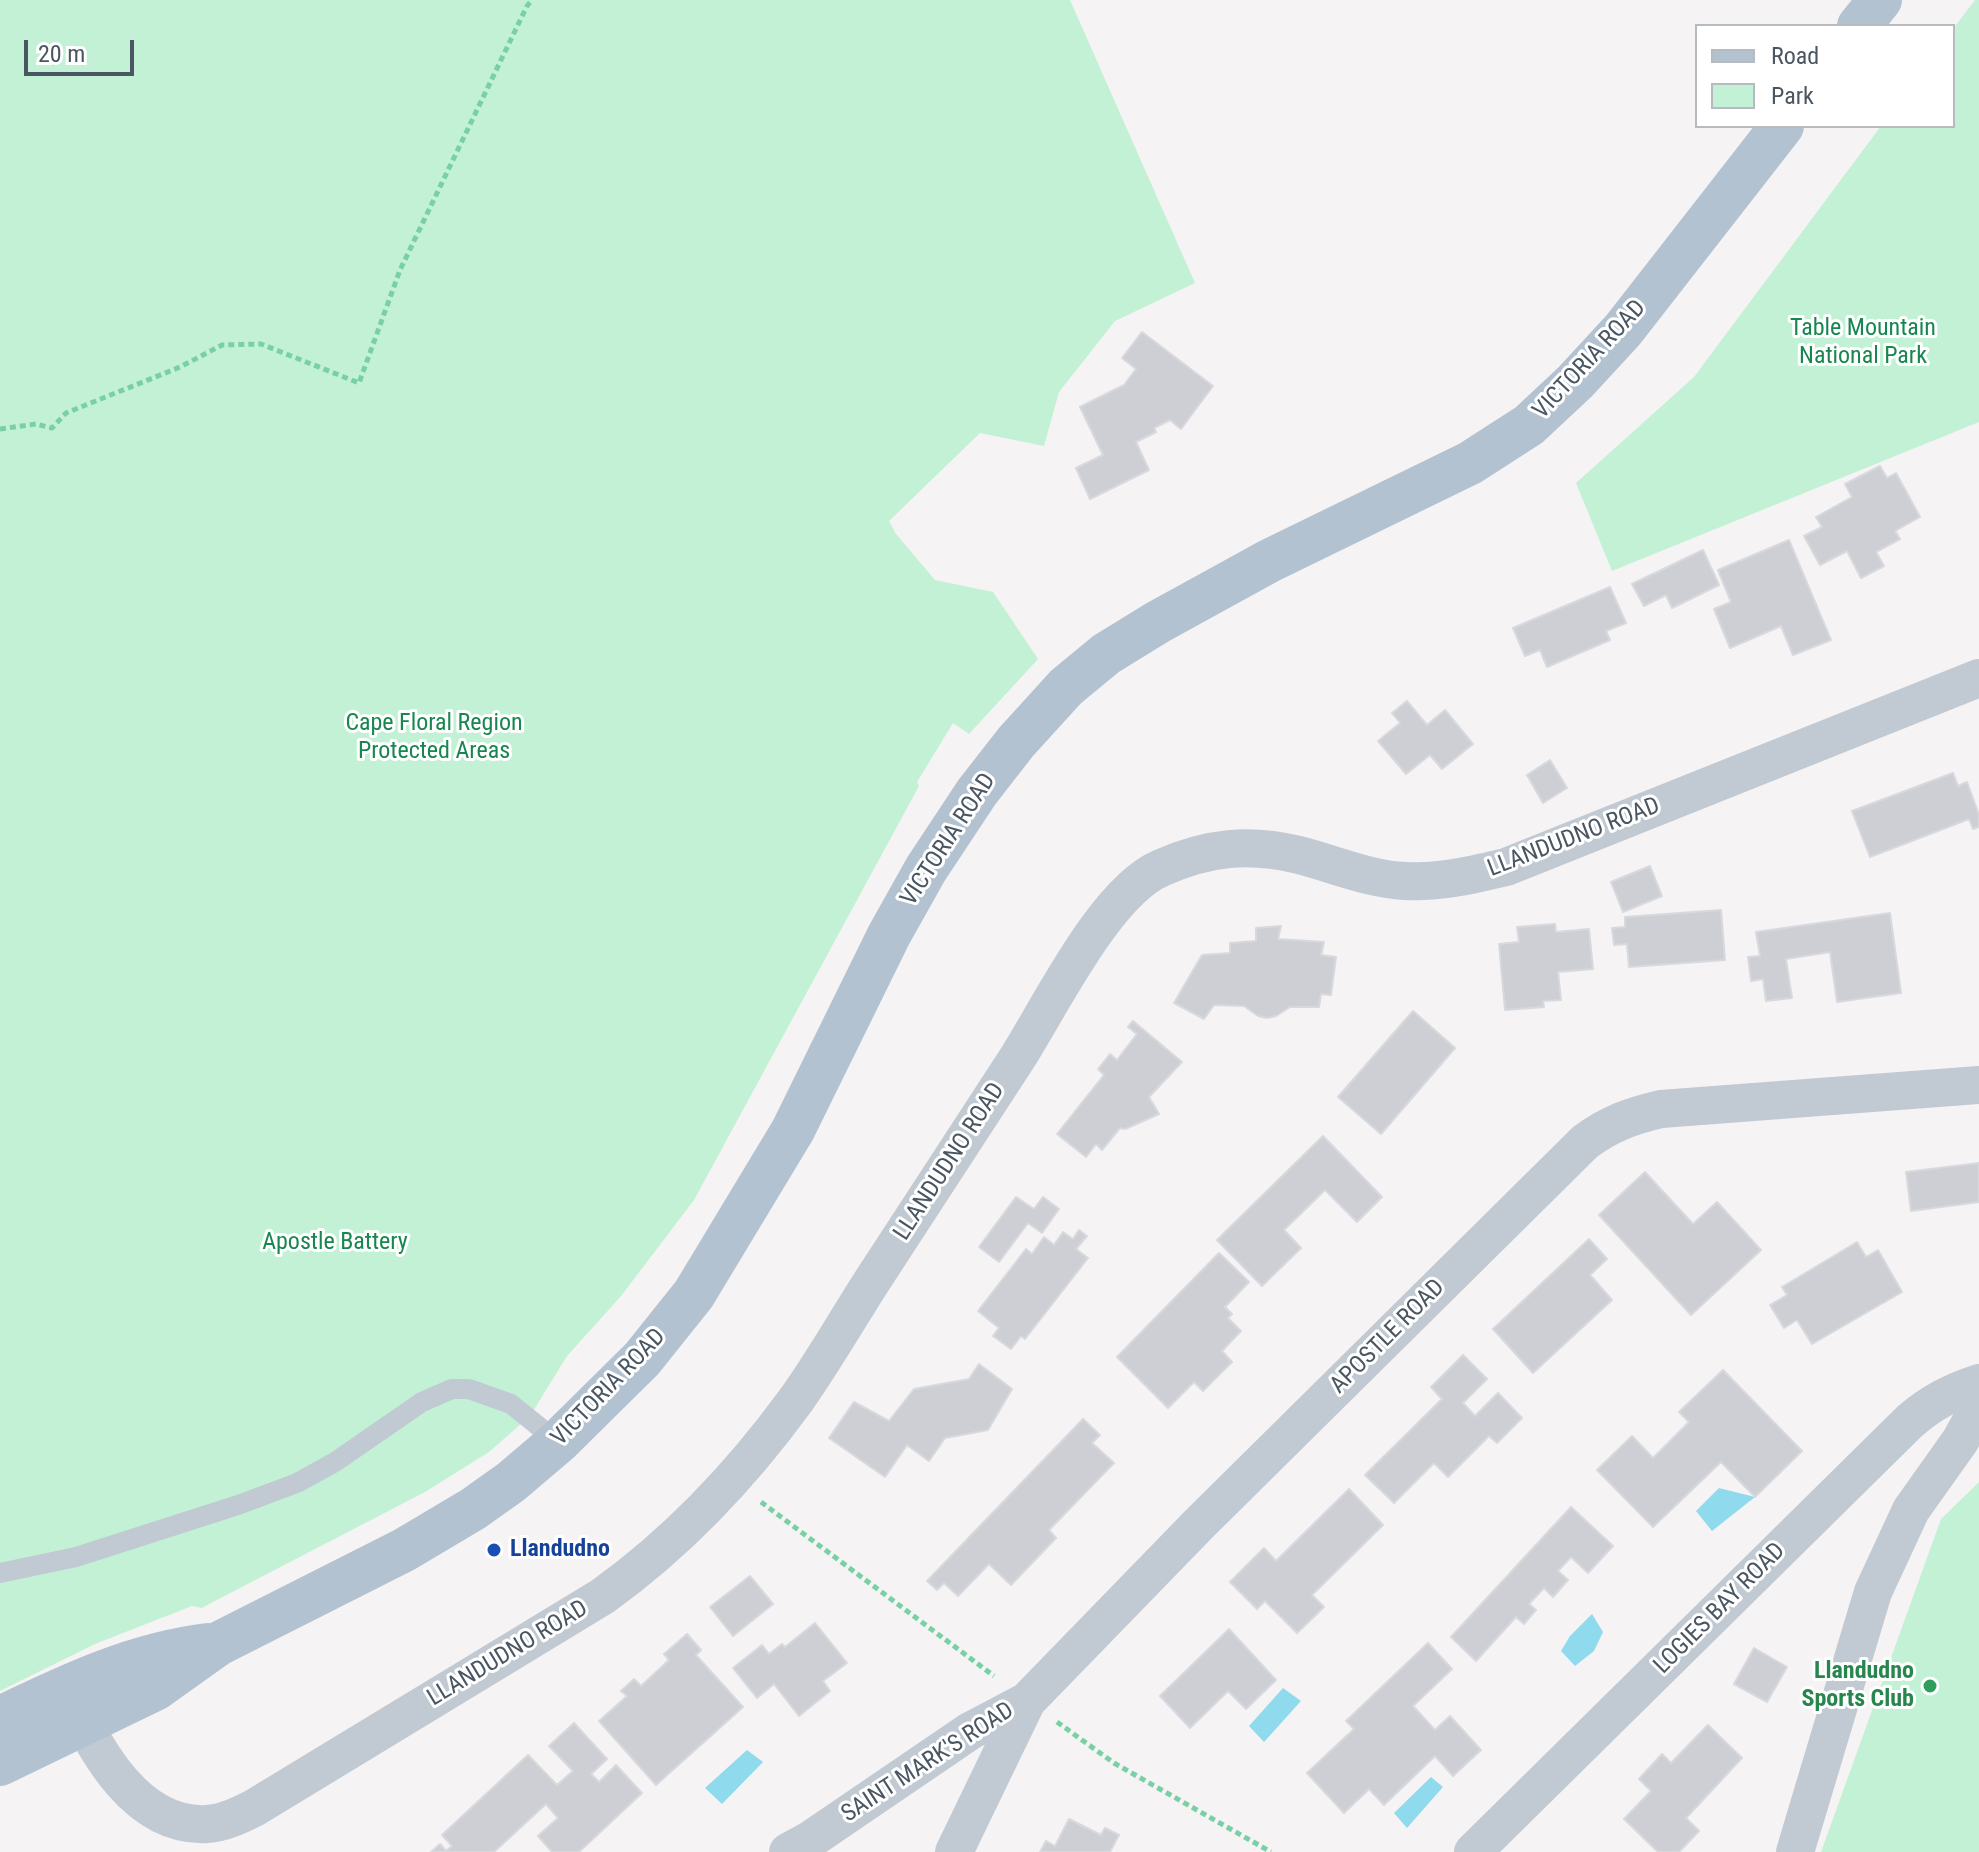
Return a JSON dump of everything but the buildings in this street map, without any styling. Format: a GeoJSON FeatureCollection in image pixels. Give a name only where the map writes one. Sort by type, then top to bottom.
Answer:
{"type":"FeatureCollection","features":[{"type":"Feature","properties":{"kind":"main road"},"geometry":{"type":"LineString","coordinates":[[1861,24],[1880,0]]}},
{"type":"Feature","properties":{"kind":"main road","name":"VICTORIA ROAD"},"geometry":{"type":"LineString","coordinates":[[0,1764],[137,1659],[175,1649],[218,1644],[343,1582],[473,1509],[558,1442],[642,1359],[694,1294],[793,1130],[889,935],[926,869],[977,792],[1016,742],[1066,687],[1106,654],[1158,622],[1269,561],[1470,463],[1529,425],[1575,382],[1623,330],[1780,128]]}},
{"type":"Feature","properties":{"kind":"main road","name":"VICTORIA ROAD"},"geometry":{"type":"LineString","coordinates":[[0,1718],[74,1705]]}},
{"type":"Feature","properties":{"kind":"street","name":"LLANDUDNO ROAD"},"geometry":{"type":"LineString","coordinates":[[74,1705],[114,1772],[135,1796],[153,1809],[192,1823],[210,1824],[254,1808],[603,1596],[647,1564],[731,1480],[797,1398],[1101,923],[1120,900],[1158,869],[1231,847],[1296,855],[1361,874],[1402,881],[1438,881],[1469,876],[1506,867],[1979,678]]}},
{"type":"Feature","properties":{"kind":"street","name":"APOSTLE ROAD"},"geometry":{"type":"LineString","coordinates":[[954,1852],[1027,1701],[1209,1513],[1567,1159],[1605,1127],[1630,1116],[1661,1109],[1979,1085]]}},
{"type":"Feature","properties":{"kind":"street","name":"LOGIES BAY ROAD"},"geometry":{"type":"LineString","coordinates":[[1473,1852],[1910,1421],[1953,1391],[1979,1383]]}},
{"type":"Feature","properties":{"kind":"street"},"geometry":{"type":"LineString","coordinates":[[1795,1852],[1873,1592],[1911,1510],[1960,1441],[1979,1407]]}},
{"type":"Feature","properties":{"kind":"street","name":"SAINT MARK'S ROAD"},"geometry":{"type":"LineString","coordinates":[[788,1852],[970,1731],[1027,1701]]}},
{"type":"Feature","properties":{"kind":"lane"},"geometry":{"type":"LineString","coordinates":[[0,1573],[76,1557],[297,1483],[335,1462],[422,1402],[452,1389],[469,1389],[511,1404],[558,1442]]}},
{"type":"Feature","properties":{"kind":"path"},"geometry":{"type":"LineString","coordinates":[[0,429],[36,424],[52,428],[66,413],[180,367],[222,345],[261,344],[359,383],[406,257],[532,0]]}},
{"type":"Feature","properties":{"kind":"green space","name":"Cape Floral Region Protected Areas"},"geometry":{"type":"Polygon","coordinates":[[[0,0],[1070,0],[1195,283],[1115,321],[1059,392],[1044,446],[980,433],[889,521],[896,534],[935,580],[993,592],[1038,659],[969,734],[953,723],[917,782],[919,786],[694,1200],[621,1296],[567,1356],[530,1416],[489,1452],[425,1492],[202,1608],[192,1606],[95,1644],[0,1691],[0,0]]]}},
{"type":"Feature","properties":{"kind":"green space","name":"Table Mountain National Park"},"geometry":{"type":"Polygon","coordinates":[[[1975,0],[1979,0],[1979,422],[1612,571],[1576,483],[1694,377],[1880,128],[1955,128],[1955,26],[1975,0]]]}},
{"type":"Feature","properties":{"kind":"green space","name":"Llandudno Sports Club"},"geometry":{"type":"Polygon","coordinates":[[[1979,1482],[1979,1852],[1821,1852],[1941,1519],[1979,1482]]]}},
{"type":"Feature","properties":{"kind":"water"},"geometry":{"type":"Polygon","coordinates":[[[1719,1488],[1755,1497],[1712,1531],[1696,1511],[1719,1488]]]}},
{"type":"Feature","properties":{"kind":"water"},"geometry":{"type":"Polygon","coordinates":[[[1592,1614],[1603,1632],[1594,1651],[1575,1666],[1561,1651],[1570,1636],[1592,1614]]]}},
{"type":"Feature","properties":{"kind":"water"},"geometry":{"type":"Polygon","coordinates":[[[1283,1688],[1301,1701],[1264,1742],[1249,1726],[1283,1688]]]}},
{"type":"Feature","properties":{"kind":"water"},"geometry":{"type":"Polygon","coordinates":[[[747,1750],[763,1762],[722,1804],[705,1788],[747,1750]]]}},
{"type":"Feature","properties":{"kind":"water"},"geometry":{"type":"Polygon","coordinates":[[[1431,1777],[1443,1787],[1407,1828],[1394,1813],[1431,1777]]]}},
{"type":"Feature","properties":{"kind":"place","name":"Llandudno"},"geometry":{"type":"Point","coordinates":[494,1550]}},
{"type":"Feature","properties":{"kind":"place","name":"Llandudno Sports Club"},"geometry":{"type":"Point","coordinates":[1930,1686]}},
{"type":"Feature","properties":{"kind":"park label","name":"Apostle Battery"},"geometry":{"type":"Point","coordinates":[335,1243]}}]}
